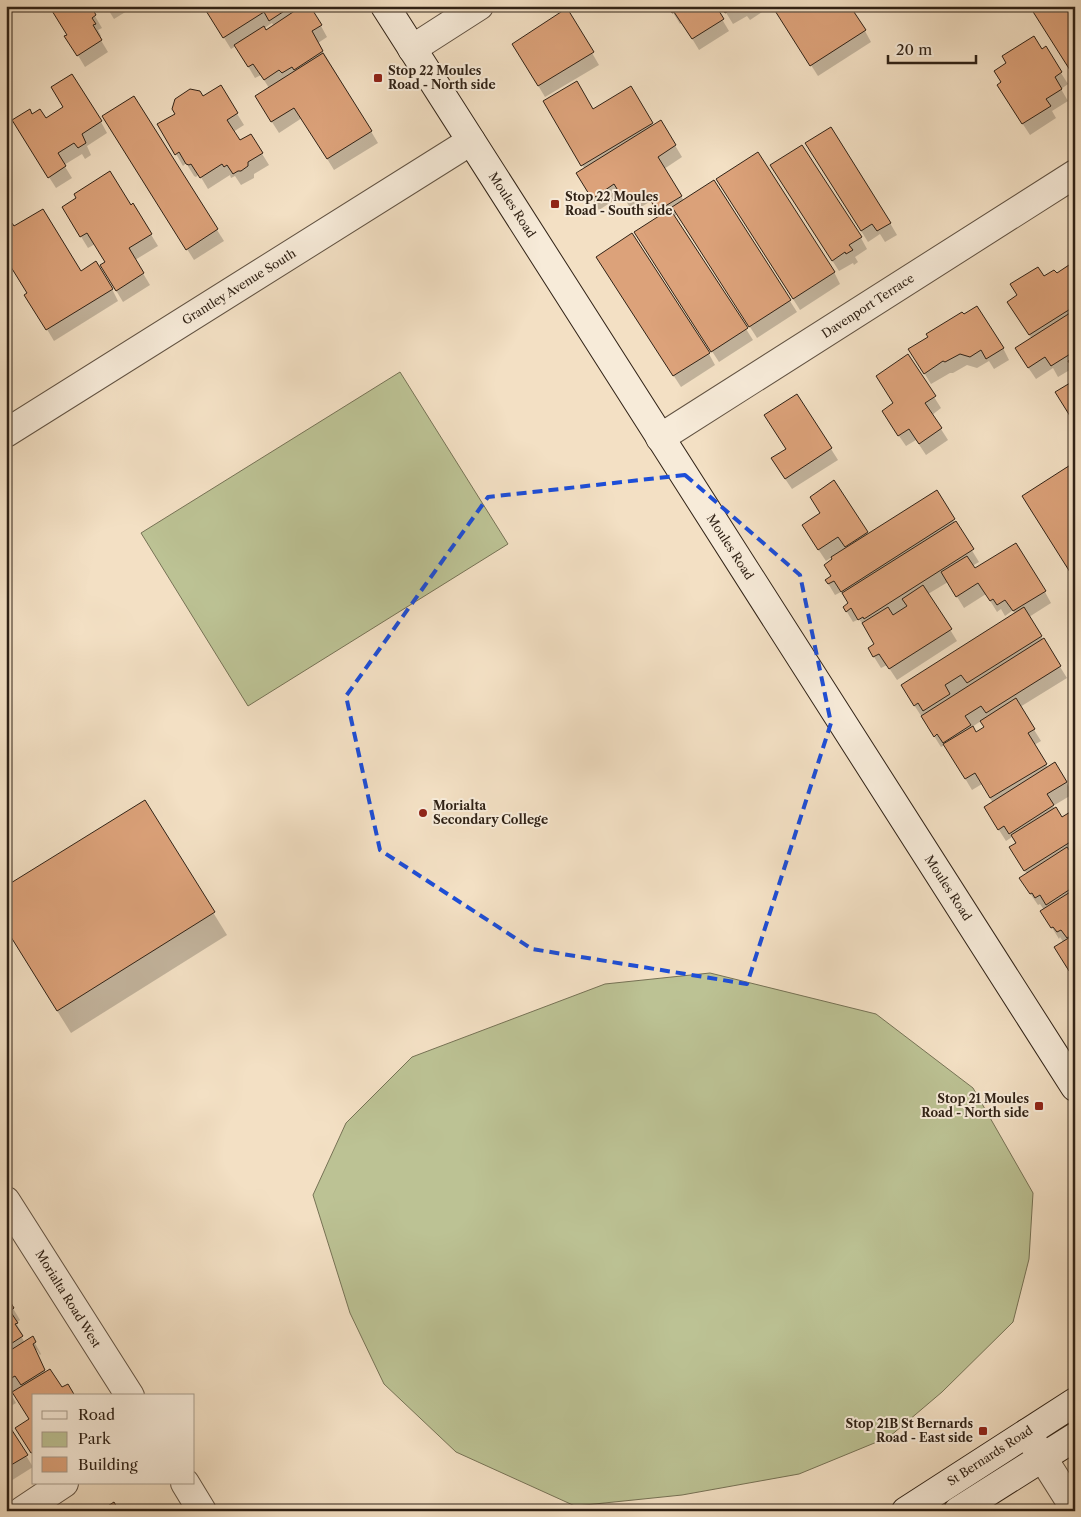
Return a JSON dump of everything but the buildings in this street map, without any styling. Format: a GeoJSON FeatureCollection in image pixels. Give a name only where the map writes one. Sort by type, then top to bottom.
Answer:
{"type":"FeatureCollection","features":[{"type":"Feature","properties":{"kind":"main road","name":"Moules Road"},"geometry":{"type":"LineString","coordinates":[[385,6],[1075,1087]]}},
{"type":"Feature","properties":{"kind":"main road"},"geometry":{"type":"LineString","coordinates":[[412,49],[479,6]]}},
{"type":"Feature","properties":{"kind":"main road","name":"Grantley Avenue South"},"geometry":{"type":"LineString","coordinates":[[6,433],[471,141]]}},
{"type":"Feature","properties":{"kind":"main road","name":"Davenport Terrace"},"geometry":{"type":"LineString","coordinates":[[660,438],[1075,174]]}},
{"type":"Feature","properties":{"kind":"main road","name":"Morialta Road West"},"geometry":{"type":"LineString","coordinates":[[6,1201],[129,1394]]}},
{"type":"Feature","properties":{"kind":"main road","name":"St Bernards Road"},"geometry":{"type":"LineString","coordinates":[[906,1511],[1075,1402]]}},
{"type":"Feature","properties":{"kind":"main road"},"geometry":{"type":"LineString","coordinates":[[1027,1433],[1075,1509]]}},
{"type":"Feature","properties":{"kind":"main road"},"geometry":{"type":"LineString","coordinates":[[958,1511],[1075,1436]]}},
{"type":"Feature","properties":{"kind":"main road"},"geometry":{"type":"LineString","coordinates":[[22,1511],[62,1484]]}},
{"type":"Feature","properties":{"kind":"main road"},"geometry":{"type":"LineString","coordinates":[[186,1484],[202,1511]]}},
{"type":"Feature","properties":{"kind":"highlighted area"},"geometry":{"type":"Polygon","coordinates":[[[685,475],[800,575],[831,723],[747,984],[532,949],[380,850],[346,696],[488,497],[685,475]]]}},
{"type":"Feature","properties":{"kind":"green space"},"geometry":{"type":"Polygon","coordinates":[[[400,372],[508,544],[248,706],[141,533],[400,372]]]}},
{"type":"Feature","properties":{"kind":"green space"},"geometry":{"type":"Polygon","coordinates":[[[710,973],[876,1014],[973,1088],[1033,1193],[1029,1259],[1013,1322],[942,1392],[889,1437],[799,1474],[682,1495],[575,1506],[456,1452],[384,1384],[350,1313],[313,1195],[346,1123],[412,1057],[605,984],[710,973]]]}},
{"type":"Feature","properties":{"kind":"place","name":"Stop 22 Moules Road - North side"},"geometry":{"type":"Point","coordinates":[378,78]}},
{"type":"Feature","properties":{"kind":"place","name":"Stop 22 Moules Road - South side"},"geometry":{"type":"Point","coordinates":[555,204]}},
{"type":"Feature","properties":{"kind":"place","name":"Morialta Secondary College"},"geometry":{"type":"Point","coordinates":[423,813]}},
{"type":"Feature","properties":{"kind":"place","name":"Stop 21 Moules Road - North side"},"geometry":{"type":"Point","coordinates":[1039,1106]}},
{"type":"Feature","properties":{"kind":"place","name":"Stop 21B St Bernards Road - East side"},"geometry":{"type":"Point","coordinates":[983,1431]}}]}
